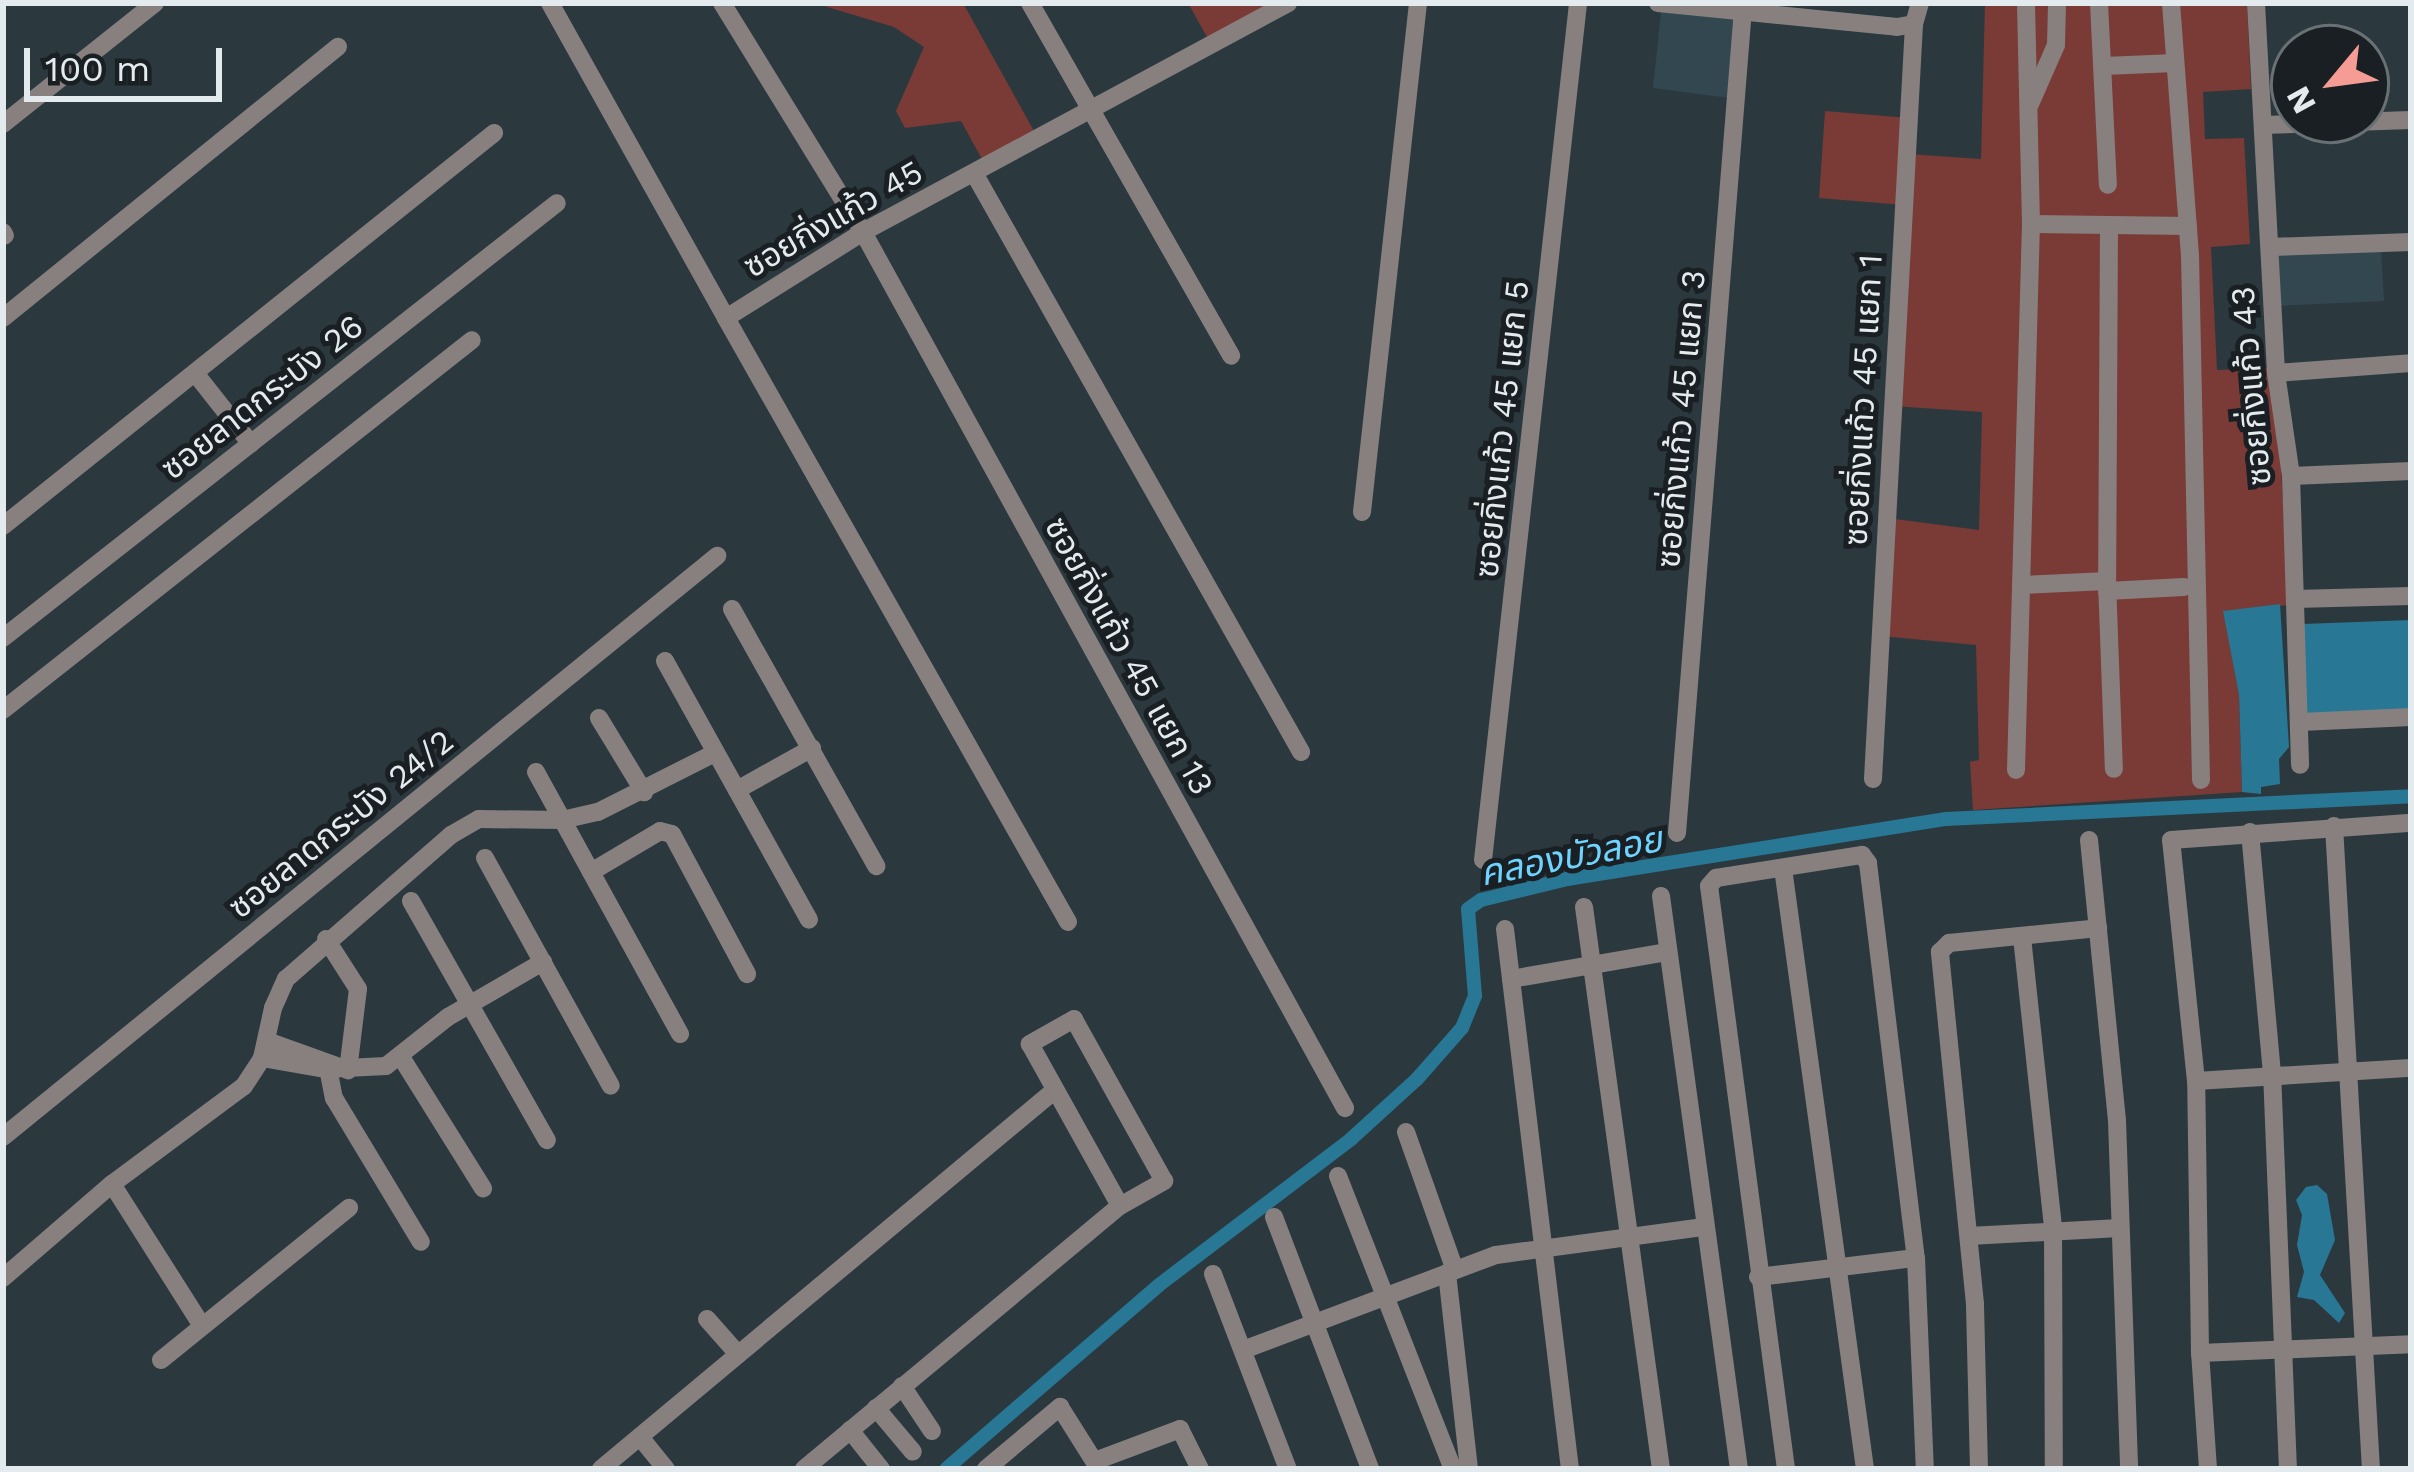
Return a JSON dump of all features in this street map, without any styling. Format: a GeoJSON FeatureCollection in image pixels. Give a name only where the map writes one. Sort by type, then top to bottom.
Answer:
{"type":"FeatureCollection","features":[{"type":"Feature","properties":{"kind":"street"},"geometry":{"type":"LineString","coordinates":[[3,124],[155,3]]}},
{"type":"Feature","properties":{"kind":"street","name":"ซอยกิ่งแก้ว 45"},"geometry":{"type":"LineString","coordinates":[[550,3],[726,318],[862,232],[1288,3]]}},
{"type":"Feature","properties":{"kind":"street","name":"ซอยกิ่งแก้ว 45 แยก 13"},"geometry":{"type":"LineString","coordinates":[[722,3],[862,232],[1345,1108]]}},
{"type":"Feature","properties":{"kind":"street"},"geometry":{"type":"LineString","coordinates":[[1030,3],[1231,356]]}},
{"type":"Feature","properties":{"kind":"street"},"geometry":{"type":"LineString","coordinates":[[1362,512],[1418,3]]}},
{"type":"Feature","properties":{"kind":"street","name":"ซอยกิ่งแก้ว 45 แยก 5"},"geometry":{"type":"LineString","coordinates":[[1483,860],[1578,3]]}},
{"type":"Feature","properties":{"kind":"street"},"geometry":{"type":"LineString","coordinates":[[1658,3],[1897,27],[1914,24],[1921,3]]}},
{"type":"Feature","properties":{"kind":"street"},"geometry":{"type":"LineString","coordinates":[[2016,770],[2031,224],[2026,3]]}},
{"type":"Feature","properties":{"kind":"street"},"geometry":{"type":"LineString","coordinates":[[2028,108],[2056,45],[2057,3]]}},
{"type":"Feature","properties":{"kind":"street"},"geometry":{"type":"LineString","coordinates":[[2098,3],[2108,184]]}},
{"type":"Feature","properties":{"kind":"street"},"geometry":{"type":"LineString","coordinates":[[2171,3],[2188,226],[2201,780]]}},
{"type":"Feature","properties":{"kind":"street"},"geometry":{"type":"LineString","coordinates":[[2256,4],[2280,3]]}},
{"type":"Feature","properties":{"kind":"street","name":"ซอยกิ่งแก้ว 43"},"geometry":{"type":"LineString","coordinates":[[2256,4],[2276,373],[2290,476],[2300,765]]}},
{"type":"Feature","properties":{"kind":"street","name":"ซอยกิ่งแก้ว 45 แยก 3"},"geometry":{"type":"LineString","coordinates":[[1678,833],[1743,10]]}},
{"type":"Feature","properties":{"kind":"street","name":"ซอยกิ่งแก้ว 45 แยก 1"},"geometry":{"type":"LineString","coordinates":[[1873,779],[1914,24]]}},
{"type":"Feature","properties":{"kind":"street"},"geometry":{"type":"LineString","coordinates":[[3,318],[338,47]]}},
{"type":"Feature","properties":{"kind":"street"},"geometry":{"type":"LineString","coordinates":[[2104,66],[2175,62]]}},
{"type":"Feature","properties":{"kind":"street"},"geometry":{"type":"LineString","coordinates":[[2263,124],[2411,120]]}},
{"type":"Feature","properties":{"kind":"street"},"geometry":{"type":"LineString","coordinates":[[3,526],[494,133]]}},
{"type":"Feature","properties":{"kind":"street"},"geometry":{"type":"LineString","coordinates":[[974,173],[1301,752]]}},
{"type":"Feature","properties":{"kind":"street","name":"ซอยลาดกระบัง 26"},"geometry":{"type":"LineString","coordinates":[[3,638],[557,202]]}},
{"type":"Feature","properties":{"kind":"street"},"geometry":{"type":"LineString","coordinates":[[2031,224],[2188,226]]}},
{"type":"Feature","properties":{"kind":"street"},"geometry":{"type":"LineString","coordinates":[[2109,225],[2107,586],[2114,769]]}},
{"type":"Feature","properties":{"kind":"street"},"geometry":{"type":"LineString","coordinates":[[2270,247],[2411,242]]}},
{"type":"Feature","properties":{"kind":"street"},"geometry":{"type":"LineString","coordinates":[[726,318],[1068,922]]}},
{"type":"Feature","properties":{"kind":"street"},"geometry":{"type":"LineString","coordinates":[[3,710],[472,340]]}},
{"type":"Feature","properties":{"kind":"street"},"geometry":{"type":"LineString","coordinates":[[2276,373],[2411,363]]}},
{"type":"Feature","properties":{"kind":"street"},"geometry":{"type":"LineString","coordinates":[[195,373],[251,444]]}},
{"type":"Feature","properties":{"kind":"street"},"geometry":{"type":"LineString","coordinates":[[2290,476],[2411,471]]}},
{"type":"Feature","properties":{"kind":"street","name":"ซอยลาดกระบัง 24/2"},"geometry":{"type":"LineString","coordinates":[[3,1137],[717,556]]}},
{"type":"Feature","properties":{"kind":"street"},"geometry":{"type":"LineString","coordinates":[[2021,585],[2184,587]]}},
{"type":"Feature","properties":{"kind":"street"},"geometry":{"type":"LineString","coordinates":[[2295,599],[2411,596]]}},
{"type":"Feature","properties":{"kind":"street"},"geometry":{"type":"LineString","coordinates":[[732,609],[876,866]]}},
{"type":"Feature","properties":{"kind":"street"},"geometry":{"type":"LineString","coordinates":[[665,661],[809,920]]}},
{"type":"Feature","properties":{"kind":"street"},"geometry":{"type":"LineString","coordinates":[[2300,722],[2411,717]]}},
{"type":"Feature","properties":{"kind":"street"},"geometry":{"type":"LineString","coordinates":[[599,718],[644,792]]}},
{"type":"Feature","properties":{"kind":"street"},"geometry":{"type":"LineString","coordinates":[[737,790],[812,748]]}},
{"type":"Feature","properties":{"kind":"street"},"geometry":{"type":"LineString","coordinates":[[3,1278],[112,1184],[227,1102],[252,1078],[278,992],[326,939],[451,835],[479,819],[562,820],[598,812],[716,753]]}},
{"type":"Feature","properties":{"kind":"street"},"geometry":{"type":"LineString","coordinates":[[536,772],[680,1034]]}},
{"type":"Feature","properties":{"kind":"street"},"geometry":{"type":"LineString","coordinates":[[2208,1469],[2200,1353],[2196,1081],[2171,841],[2411,823]]}},
{"type":"Feature","properties":{"kind":"street"},"geometry":{"type":"LineString","coordinates":[[2334,826],[2372,1469]]}},
{"type":"Feature","properties":{"kind":"street"},"geometry":{"type":"LineString","coordinates":[[591,872],[660,831],[672,834],[747,974]]}},
{"type":"Feature","properties":{"kind":"street"},"geometry":{"type":"LineString","coordinates":[[2250,832],[2272,1072],[2288,1469]]}},
{"type":"Feature","properties":{"kind":"street"},"geometry":{"type":"LineString","coordinates":[[2089,840],[2117,1121],[2129,1469]]}},
{"type":"Feature","properties":{"kind":"street"},"geometry":{"type":"LineString","coordinates":[[1786,1469],[1709,886],[1716,878],[1862,855],[1868,863],[1916,1258],[1925,1469]]}},
{"type":"Feature","properties":{"kind":"street"},"geometry":{"type":"LineString","coordinates":[[485,859],[611,1086]]}},
{"type":"Feature","properties":{"kind":"street"},"geometry":{"type":"LineString","coordinates":[[1783,868],[1865,1469]]}},
{"type":"Feature","properties":{"kind":"street"},"geometry":{"type":"LineString","coordinates":[[1661,896],[1739,1469]]}},
{"type":"Feature","properties":{"kind":"street"},"geometry":{"type":"LineString","coordinates":[[412,901],[547,1140]]}},
{"type":"Feature","properties":{"kind":"street"},"geometry":{"type":"LineString","coordinates":[[1585,907],[1661,1469]]}},
{"type":"Feature","properties":{"kind":"street"},"geometry":{"type":"LineString","coordinates":[[1979,1469],[1969,1236],[1940,952],[1949,943],[2098,928]]}},
{"type":"Feature","properties":{"kind":"street"},"geometry":{"type":"LineString","coordinates":[[1505,929],[1570,1469]]}},
{"type":"Feature","properties":{"kind":"street"},"geometry":{"type":"LineString","coordinates":[[2022,937],[2053,1228],[2054,1469]]}},
{"type":"Feature","properties":{"kind":"street"},"geometry":{"type":"LineString","coordinates":[[326,939],[358,989],[335,1067],[334,1098],[421,1242]]}},
{"type":"Feature","properties":{"kind":"street"},"geometry":{"type":"LineString","coordinates":[[1511,980],[1668,952]]}},
{"type":"Feature","properties":{"kind":"street"},"geometry":{"type":"LineString","coordinates":[[264,1050],[335,1067],[376,1069],[401,1057],[430,1029],[470,1003],[543,962]]}},
{"type":"Feature","properties":{"kind":"street"},"geometry":{"type":"LineString","coordinates":[[810,1467],[1120,1205],[1164,1181],[1074,1019],[1030,1044],[1120,1205]]}},
{"type":"Feature","properties":{"kind":"street"},"geometry":{"type":"LineString","coordinates":[[401,1057],[483,1188]]}},
{"type":"Feature","properties":{"kind":"street"},"geometry":{"type":"LineString","coordinates":[[2196,1081],[2272,1072],[2411,1068]]}},
{"type":"Feature","properties":{"kind":"street"},"geometry":{"type":"LineString","coordinates":[[601,1469],[1055,1090]]}},
{"type":"Feature","properties":{"kind":"street"},"geometry":{"type":"LineString","coordinates":[[1406,1132],[1451,1272],[1469,1469]]}},
{"type":"Feature","properties":{"kind":"street"},"geometry":{"type":"LineString","coordinates":[[1338,1176],[1454,1469]]}},
{"type":"Feature","properties":{"kind":"street"},"geometry":{"type":"LineString","coordinates":[[112,1184],[202,1326]]}},
{"type":"Feature","properties":{"kind":"street"},"geometry":{"type":"LineString","coordinates":[[161,1360],[349,1208]]}},
{"type":"Feature","properties":{"kind":"street"},"geometry":{"type":"LineString","coordinates":[[1274,1217],[1370,1469]]}},
{"type":"Feature","properties":{"kind":"street"},"geometry":{"type":"LineString","coordinates":[[1243,1350],[1496,1255],[1704,1227]]}},
{"type":"Feature","properties":{"kind":"street"},"geometry":{"type":"LineString","coordinates":[[1969,1236],[2120,1228]]}},
{"type":"Feature","properties":{"kind":"street"},"geometry":{"type":"LineString","coordinates":[[1758,1277],[1916,1258]]}},
{"type":"Feature","properties":{"kind":"street"},"geometry":{"type":"LineString","coordinates":[[1213,1274],[1288,1469]]}},
{"type":"Feature","properties":{"kind":"street"},"geometry":{"type":"LineString","coordinates":[[707,1319],[738,1354]]}},
{"type":"Feature","properties":{"kind":"street"},"geometry":{"type":"LineString","coordinates":[[2200,1353],[2411,1344]]}},
{"type":"Feature","properties":{"kind":"street"},"geometry":{"type":"LineString","coordinates":[[902,1386],[932,1431]]}},
{"type":"Feature","properties":{"kind":"street"},"geometry":{"type":"LineString","coordinates":[[986,1469],[1060,1407],[1097,1465],[1180,1429],[1200,1469]]}},
{"type":"Feature","properties":{"kind":"street"},"geometry":{"type":"LineString","coordinates":[[876,1408],[913,1452]]}},
{"type":"Feature","properties":{"kind":"street"},"geometry":{"type":"LineString","coordinates":[[850,1430],[881,1469]]}},
{"type":"Feature","properties":{"kind":"street"},"geometry":{"type":"LineString","coordinates":[[640,1437],[666,1469]]}},
{"type":"Feature","properties":{"kind":"shaded area"},"geometry":{"type":"Polygon","coordinates":[[[814,3],[963,3],[1035,133],[983,161],[961,121],[905,128],[896,111],[924,47],[894,27],[814,3]]]}},
{"type":"Feature","properties":{"kind":"shaded area"},"geometry":{"type":"Polygon","coordinates":[[[1188,3],[1277,3],[1207,37],[1188,3]]]}},
{"type":"Feature","properties":{"kind":"shaded area"},"geometry":{"type":"Polygon","coordinates":[[[1985,3],[2247,3],[2251,89],[2203,92],[2205,139],[2244,138],[2250,244],[2211,247],[2217,370],[2276,368],[2288,605],[2224,612],[2239,695],[2242,792],[1973,810],[1970,762],[1979,760],[1976,645],[1881,636],[1887,518],[1979,530],[1982,412],[1893,406],[1904,205],[1819,198],[1825,111],[1909,118],[1907,154],[1981,159],[1985,3]]]}},
{"type":"Feature","properties":{"kind":"shaded area"},"geometry":{"type":"Polygon","coordinates":[[[1661,12],[1739,20],[1730,98],[1653,88],[1661,12]]]}},
{"type":"Feature","properties":{"kind":"shaded area"},"geometry":{"type":"Polygon","coordinates":[[[2381,249],[2384,301],[2275,306],[2273,254],[2381,249]]]}},
{"type":"Feature","properties":{"kind":"water"},"geometry":{"type":"Polygon","coordinates":[[[2280,604],[2289,747],[2279,759],[2280,784],[2261,787],[2261,794],[2242,792],[2239,695],[2223,611],[2280,604]]]}},
{"type":"Feature","properties":{"kind":"water"},"geometry":{"type":"Polygon","coordinates":[[[2411,620],[2411,714],[2306,718],[2303,624],[2411,620]]]}},
{"type":"Feature","properties":{"kind":"water"},"geometry":{"type":"Polygon","coordinates":[[[2317,1185],[2327,1194],[2335,1240],[2320,1275],[2345,1313],[2339,1323],[2314,1300],[2297,1297],[2304,1272],[2297,1245],[2302,1215],[2296,1200],[2306,1187],[2317,1185]]]}},
{"type":"Feature","properties":{"kind":"waterway","name":"คลองบัวลอย"},"geometry":{"type":"LineString","coordinates":[[946,1469],[1159,1285],[1351,1139],[1417,1079],[1462,1028],[1475,996],[1468,909],[1481,900],[1567,879],[1946,819],[2411,796]]}}]}
